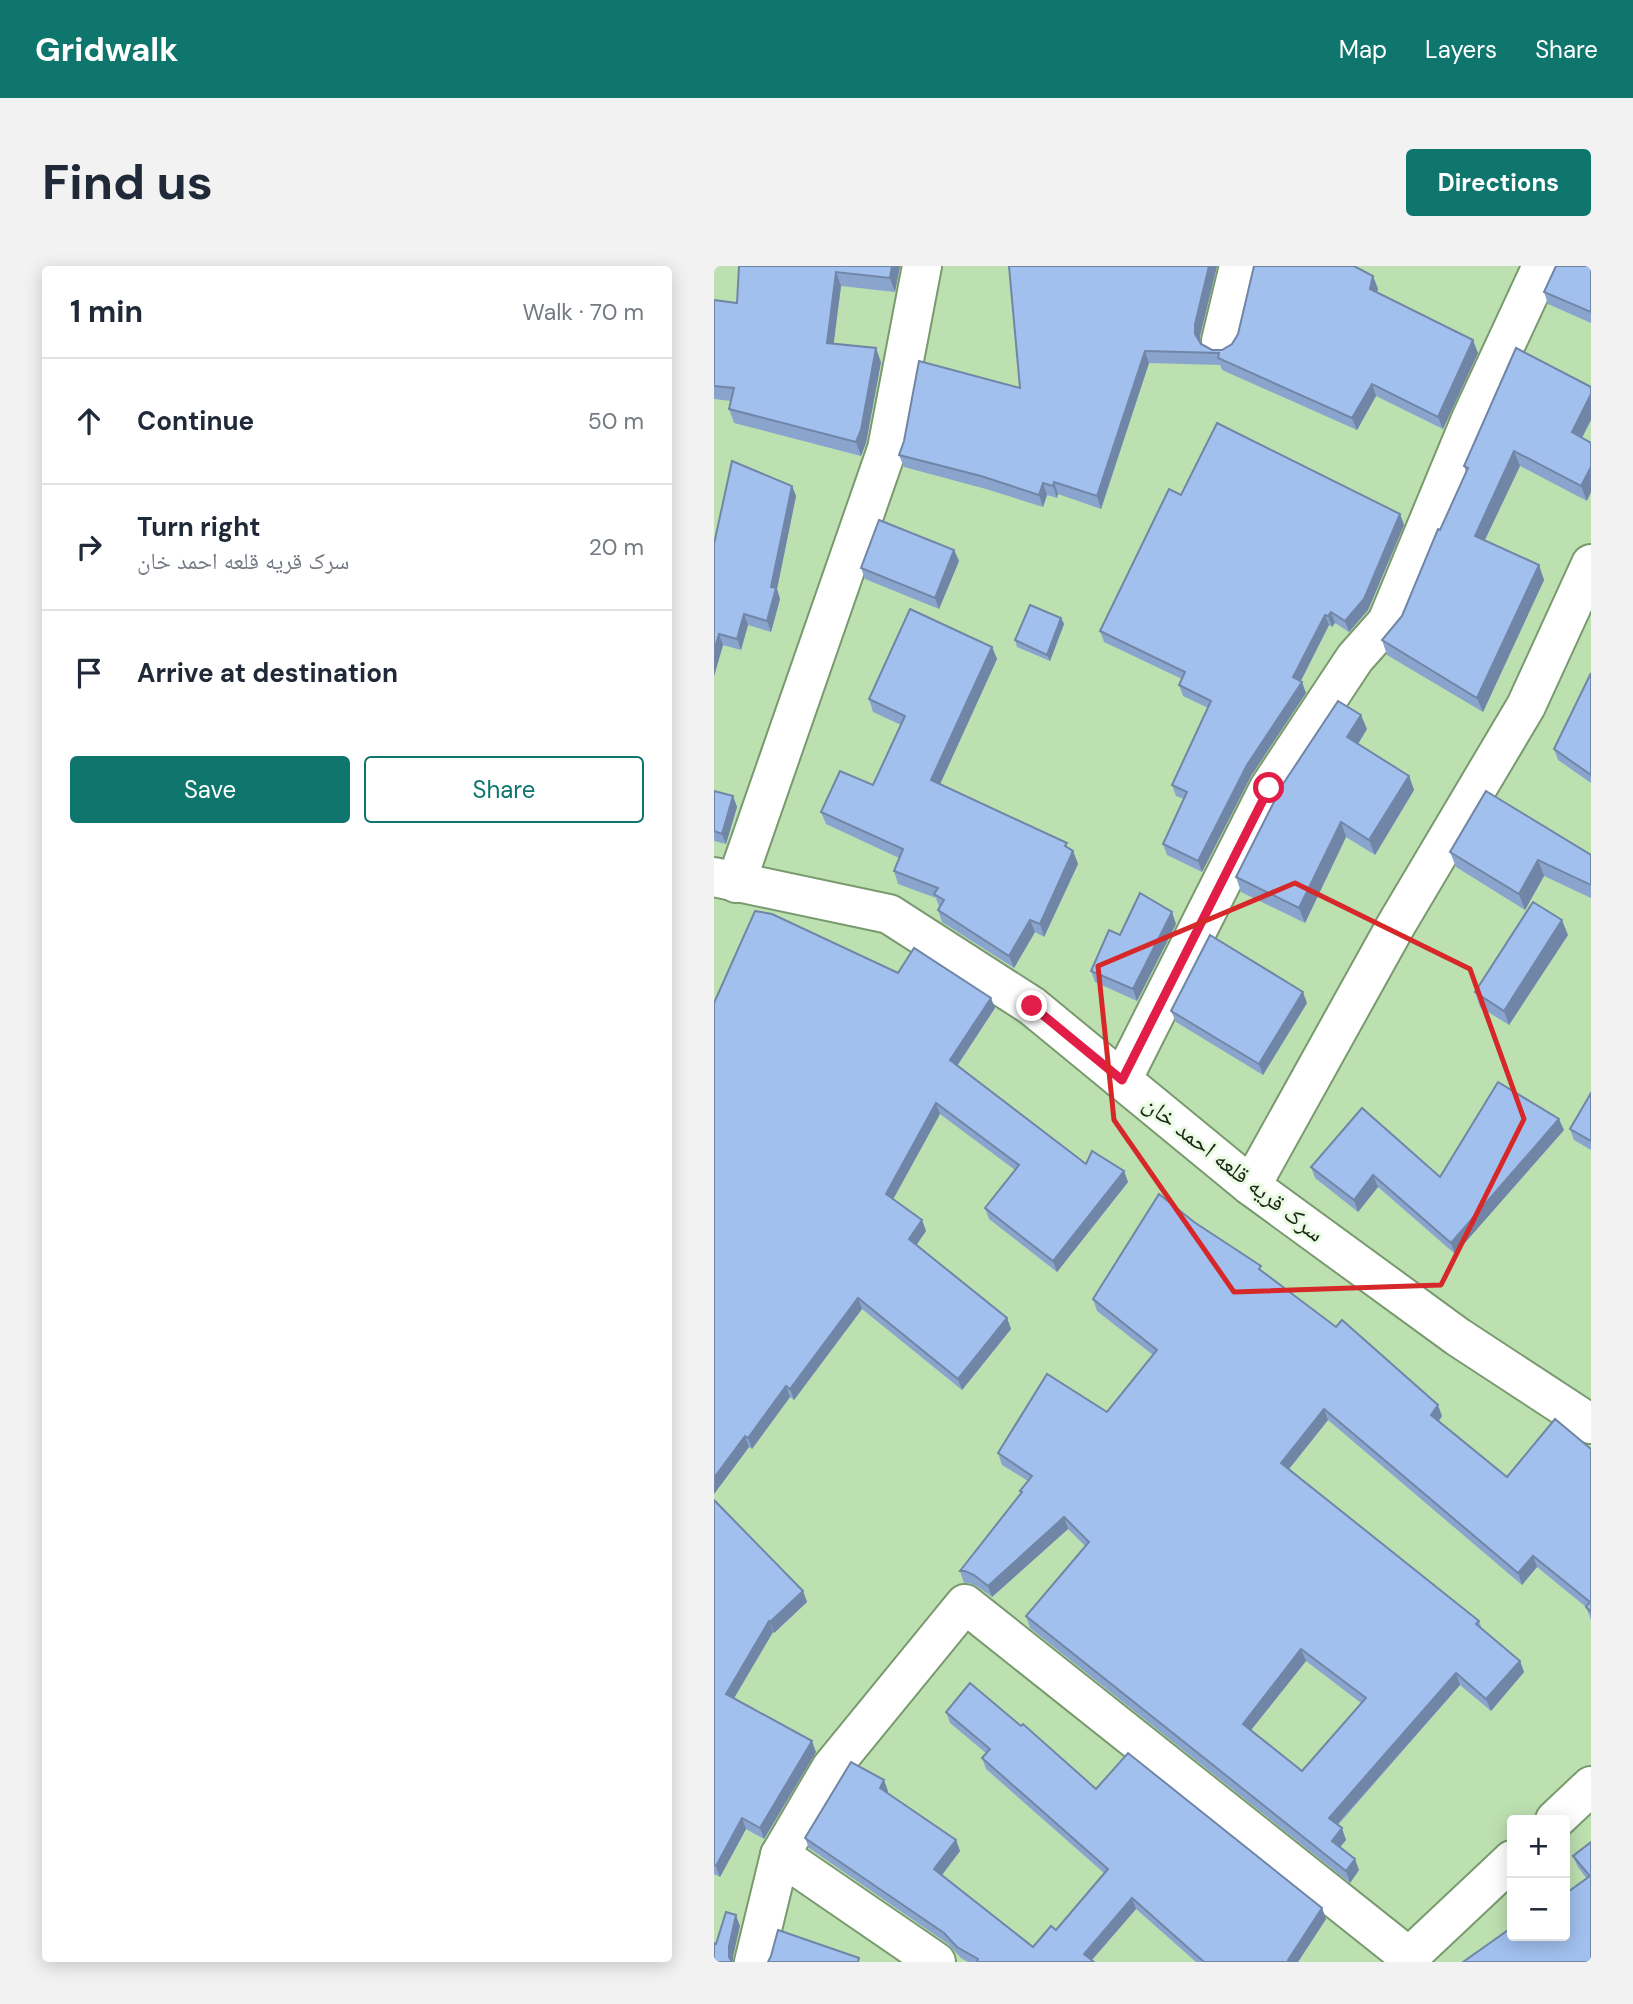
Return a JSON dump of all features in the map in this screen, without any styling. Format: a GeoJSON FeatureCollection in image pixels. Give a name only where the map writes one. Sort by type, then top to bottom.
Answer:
{"type":"FeatureCollection","features":[{"type":"Feature","properties":{"kind":"street"},"geometry":{"type":"LineString","coordinates":[[725,880],[887,449],[922,266]]}},
{"type":"Feature","properties":{"kind":"street"},"geometry":{"type":"LineString","coordinates":[[1220,341],[1239,266]]}},
{"type":"Feature","properties":{"kind":"street"},"geometry":{"type":"LineString","coordinates":[[1122,1080],[1269,788],[1355,658],[1387,622],[1471,419],[1542,266]]}},
{"type":"Feature","properties":{"kind":"street"},"geometry":{"type":"LineString","coordinates":[[1251,1186],[1396,925],[1526,706],[1591,564]]}},
{"type":"Feature","properties":{"kind":"street","name":"سرک قریه قلعه احمد خان"},"geometry":{"type":"LineString","coordinates":[[725,880],[889,914],[1032,1006],[1251,1186],[1458,1337],[1591,1424]]}},
{"type":"Feature","properties":{"kind":"street"},"geometry":{"type":"LineString","coordinates":[[754,1962],[780,1855],[831,1768],[965,1604],[1409,1957],[1507,1865]]}},
{"type":"Feature","properties":{"kind":"street"},"geometry":{"type":"LineString","coordinates":[[1560,1815],[1591,1786]]}},
{"type":"Feature","properties":{"kind":"street"},"geometry":{"type":"LineString","coordinates":[[780,1855],[936,1962]]}},
{"type":"Feature","properties":{"kind":"highlighted area"},"geometry":{"type":"Polygon","coordinates":[[[1295,883],[1470,969],[1524,1119],[1441,1285],[1234,1292],[1114,1120],[1098,966],[1295,883]]]}},
{"type":"Feature","properties":{"kind":"building"},"geometry":{"type":"Polygon","coordinates":[[[739,266],[892,266],[890,278],[836,272],[827,343],[876,348],[861,430],[856,442],[729,409],[734,388],[714,386],[714,300],[737,303],[739,266]]]}},
{"type":"Feature","properties":{"kind":"building"},"geometry":{"type":"Polygon","coordinates":[[[1009,266],[1209,266],[1195,334],[1201,344],[1212,350],[1222,350],[1232,344],[1238,334],[1254,266],[1354,266],[1373,276],[1370,289],[1473,340],[1438,417],[1372,384],[1352,418],[1218,358],[1219,353],[1145,351],[1097,496],[1054,482],[1053,486],[1043,483],[1039,495],[981,476],[899,455],[919,361],[1020,388],[1009,266]]]}},
{"type":"Feature","properties":{"kind":"building"},"geometry":{"type":"Polygon","coordinates":[[[1556,266],[1591,266],[1591,312],[1544,292],[1556,266]]]}},
{"type":"Feature","properties":{"kind":"building"},"geometry":{"type":"Polygon","coordinates":[[[1516,348],[1591,387],[1591,394],[1572,432],[1591,443],[1591,467],[1581,486],[1514,451],[1475,536],[1539,565],[1477,698],[1382,640],[1402,616],[1438,529],[1440,530],[1468,468],[1464,466],[1516,348]]]}},
{"type":"Feature","properties":{"kind":"building"},"geometry":{"type":"Polygon","coordinates":[[[1217,423],[1400,514],[1364,599],[1345,621],[1331,612],[1328,616],[1325,615],[1293,677],[1302,682],[1247,765],[1198,861],[1163,844],[1187,792],[1172,785],[1211,701],[1179,685],[1185,672],[1100,631],[1169,489],[1181,495],[1217,423]]]}},
{"type":"Feature","properties":{"kind":"building"},"geometry":{"type":"Polygon","coordinates":[[[732,461],[792,486],[771,587],[776,588],[767,621],[744,614],[737,639],[719,634],[714,651],[714,544],[732,461]]]}},
{"type":"Feature","properties":{"kind":"building"},"geometry":{"type":"Polygon","coordinates":[[[879,520],[954,550],[935,598],[861,568],[879,520]]]}},
{"type":"Feature","properties":{"kind":"building"},"geometry":{"type":"Polygon","coordinates":[[[1030,605],[1061,618],[1047,655],[1015,640],[1030,605]]]}},
{"type":"Feature","properties":{"kind":"building"},"geometry":{"type":"Polygon","coordinates":[[[910,609],[992,647],[931,780],[1067,843],[1065,846],[1073,851],[1040,924],[1030,920],[1009,956],[938,910],[944,900],[934,894],[938,888],[894,871],[903,849],[821,812],[840,771],[873,785],[905,716],[869,699],[910,609]]]}},
{"type":"Feature","properties":{"kind":"building"},"geometry":{"type":"Polygon","coordinates":[[[1591,673],[1591,775],[1554,749],[1591,673]]]}},
{"type":"Feature","properties":{"kind":"building"},"geometry":{"type":"Polygon","coordinates":[[[1338,701],[1361,715],[1347,737],[1409,776],[1369,840],[1341,822],[1299,908],[1236,877],[1283,784],[1338,701]]]}},
{"type":"Feature","properties":{"kind":"building"},"geometry":{"type":"Polygon","coordinates":[[[714,791],[733,796],[722,834],[714,831],[714,791]]]}},
{"type":"Feature","properties":{"kind":"building"},"geometry":{"type":"Polygon","coordinates":[[[1486,791],[1591,855],[1591,885],[1538,860],[1519,894],[1450,852],[1486,791]]]}},
{"type":"Feature","properties":{"kind":"building"},"geometry":{"type":"Polygon","coordinates":[[[1140,893],[1172,912],[1133,989],[1091,971],[1109,930],[1120,935],[1140,893]]]}},
{"type":"Feature","properties":{"kind":"building"},"geometry":{"type":"Polygon","coordinates":[[[1533,902],[1562,920],[1504,1011],[1475,992],[1533,902]]]}},
{"type":"Feature","properties":{"kind":"building"},"geometry":{"type":"Polygon","coordinates":[[[755,911],[772,914],[898,973],[914,948],[991,998],[950,1060],[1086,1164],[1092,1151],[1124,1171],[1053,1261],[985,1208],[1019,1165],[936,1103],[886,1194],[922,1220],[909,1239],[1007,1318],[958,1379],[858,1298],[790,1389],[786,1386],[748,1438],[745,1436],[714,1478],[714,1003],[755,911]]]}},
{"type":"Feature","properties":{"kind":"building"},"geometry":{"type":"Polygon","coordinates":[[[1210,935],[1303,992],[1259,1064],[1171,1011],[1210,935]]]}},
{"type":"Feature","properties":{"kind":"building"},"geometry":{"type":"Polygon","coordinates":[[[1498,1082],[1559,1119],[1451,1243],[1373,1175],[1354,1200],[1311,1167],[1362,1108],[1440,1177],[1498,1082]]]}},
{"type":"Feature","properties":{"kind":"building"},"geometry":{"type":"Polygon","coordinates":[[[1591,1093],[1591,1141],[1570,1129],[1591,1093]]]}},
{"type":"Feature","properties":{"kind":"building"},"geometry":{"type":"Polygon","coordinates":[[[1159,1194],[1194,1222],[1261,1266],[1259,1269],[1336,1327],[1342,1320],[1438,1405],[1431,1415],[1507,1477],[1555,1419],[1591,1449],[1591,1612],[1586,1607],[1590,1602],[1533,1556],[1518,1573],[1324,1409],[1281,1463],[1479,1621],[1476,1624],[1520,1661],[1486,1699],[1456,1673],[1329,1818],[1342,1828],[1332,1841],[1355,1859],[1346,1871],[1026,1616],[1089,1542],[1064,1517],[988,1586],[974,1575],[960,1571],[1032,1476],[998,1453],[1047,1374],[1107,1412],[1157,1350],[1093,1299],[1159,1194]],[[1301,1649],[1243,1724],[1302,1771],[1366,1698],[1301,1649]]]}},
{"type":"Feature","properties":{"kind":"building"},"geometry":{"type":"Polygon","coordinates":[[[714,1500],[803,1591],[769,1621],[726,1694],[812,1741],[760,1828],[742,1818],[716,1866],[714,1865],[714,1500]]]}},
{"type":"Feature","properties":{"kind":"building"},"geometry":{"type":"Polygon","coordinates":[[[970,1683],[1021,1726],[1023,1724],[1096,1789],[1128,1753],[1322,1908],[1288,1960],[1290,1962],[1204,1962],[1132,1898],[1084,1954],[1094,1962],[977,1962],[978,1959],[957,1947],[944,1933],[805,1838],[851,1762],[884,1780],[880,1788],[956,1840],[934,1869],[1033,1947],[1051,1926],[1056,1930],[1108,1869],[982,1758],[990,1749],[946,1712],[970,1683]]]}},
{"type":"Feature","properties":{"kind":"building"},"geometry":{"type":"Polygon","coordinates":[[[1591,1842],[1591,1962],[1463,1962],[1507,1931],[1507,1941],[1570,1941],[1570,1890],[1590,1876],[1573,1856],[1591,1842]]]}},
{"type":"Feature","properties":{"kind":"building"},"geometry":{"type":"Polygon","coordinates":[[[726,1912],[736,1915],[729,1946],[732,1962],[714,1962],[714,1943],[716,1944],[726,1912]]]}},
{"type":"Feature","properties":{"kind":"building"},"geometry":{"type":"Polygon","coordinates":[[[778,1930],[859,1958],[858,1962],[768,1962],[778,1930]]]}},
{"type":"Feature","properties":{"kind":"route"},"geometry":{"type":"LineString","coordinates":[[1032,1006],[1122,1080],[1269,788]]}}]}
